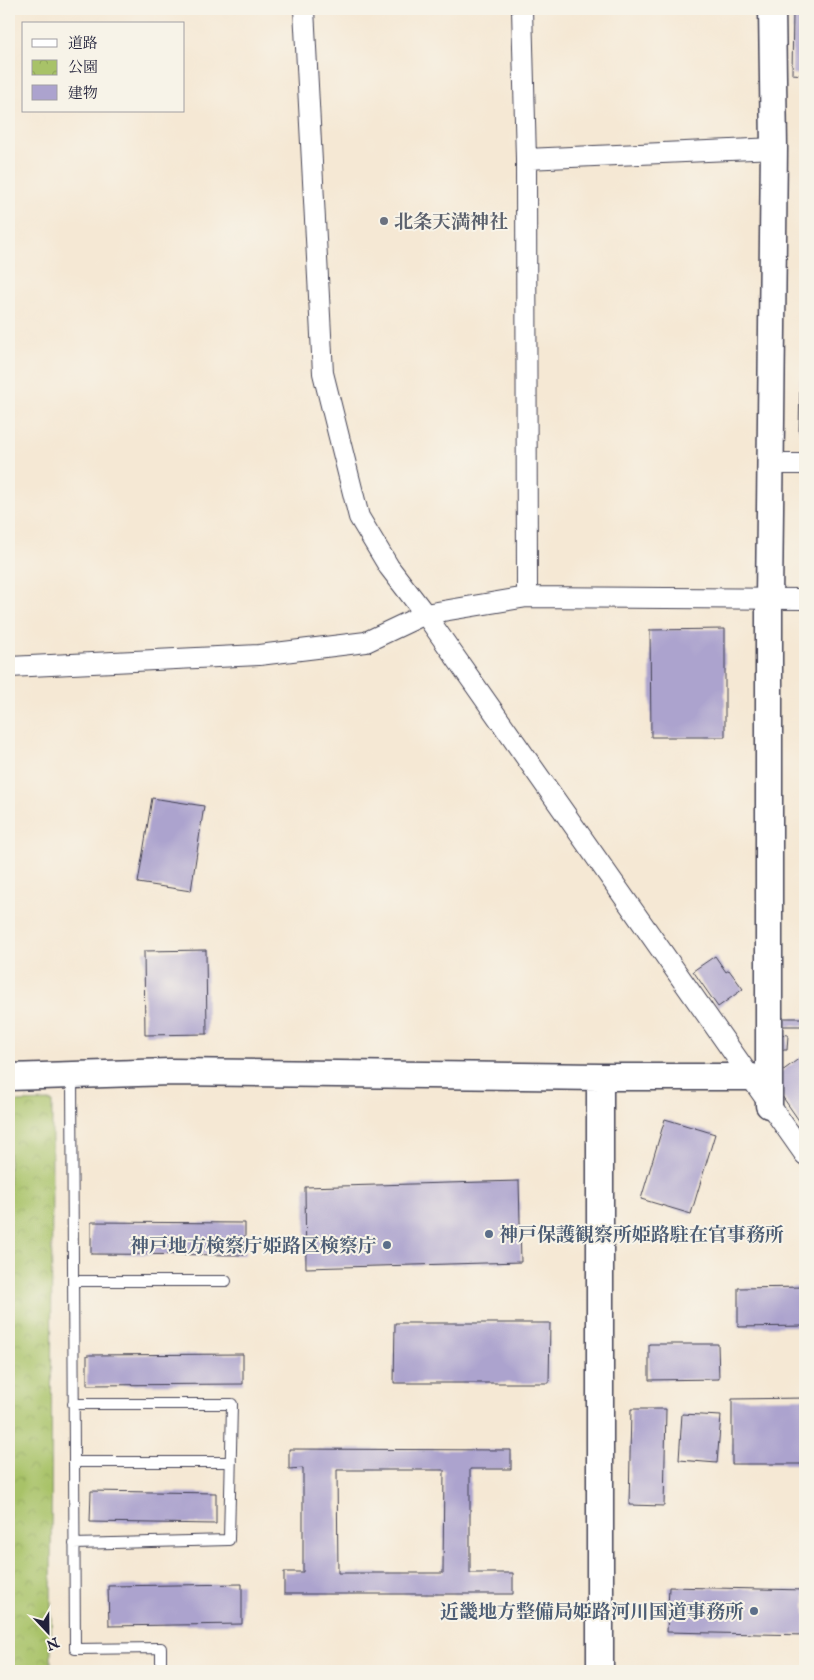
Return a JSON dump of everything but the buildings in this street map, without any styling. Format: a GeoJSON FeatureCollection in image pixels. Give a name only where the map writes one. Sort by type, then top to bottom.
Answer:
{"type":"FeatureCollection","features":[{"type":"Feature","properties":{"kind":"street"},"geometry":{"type":"LineString","coordinates":[[304,9],[323,372],[359,516],[389,566],[425,614],[805,1155]]}},
{"type":"Feature","properties":{"kind":"street"},"geometry":{"type":"LineString","coordinates":[[522,9],[526,159],[527,597]]}},
{"type":"Feature","properties":{"kind":"street"},"geometry":{"type":"LineString","coordinates":[[769,1104],[769,600],[774,148],[772,9]]}},
{"type":"Feature","properties":{"kind":"street"},"geometry":{"type":"LineString","coordinates":[[526,159],[774,148]]}},
{"type":"Feature","properties":{"kind":"street"},"geometry":{"type":"LineString","coordinates":[[770,464],[805,464]]}},
{"type":"Feature","properties":{"kind":"street"},"geometry":{"type":"LineString","coordinates":[[9,667],[259,655],[366,642],[425,614],[527,597],[805,599]]}},
{"type":"Feature","properties":{"kind":"street"},"geometry":{"type":"LineString","coordinates":[[9,1077],[170,1072],[752,1077]]}},
{"type":"Feature","properties":{"kind":"street"},"geometry":{"type":"LineString","coordinates":[[600,1077],[600,1671]]}},
{"type":"Feature","properties":{"kind":"lane"},"geometry":{"type":"LineString","coordinates":[[72,1075],[75,1648],[161,1648],[161,1670]]}},
{"type":"Feature","properties":{"kind":"lane"},"geometry":{"type":"LineString","coordinates":[[73,1281],[226,1280]]}},
{"type":"Feature","properties":{"kind":"lane"},"geometry":{"type":"LineString","coordinates":[[73,1404],[232,1404],[229,1540],[74,1544]]}},
{"type":"Feature","properties":{"kind":"lane"},"geometry":{"type":"LineString","coordinates":[[74,1462],[231,1462]]}},
{"type":"Feature","properties":{"kind":"green space"},"geometry":{"type":"Polygon","coordinates":[[[52,1101],[51,1671],[9,1671],[9,1102],[52,1101]]]}},
{"type":"Feature","properties":{"kind":"place","name":"北条天満神社"},"geometry":{"type":"Point","coordinates":[384,221]}},
{"type":"Feature","properties":{"kind":"place","name":"神戸保護観察所姫路駐在官事務所"},"geometry":{"type":"Point","coordinates":[489,1234]}},
{"type":"Feature","properties":{"kind":"place","name":"神戸地方検察庁姫路区検察庁"},"geometry":{"type":"Point","coordinates":[387,1245]}},
{"type":"Feature","properties":{"kind":"place","name":"近畿地方整備局姫路河川国道事務所"},"geometry":{"type":"Point","coordinates":[754,1611]}}]}
